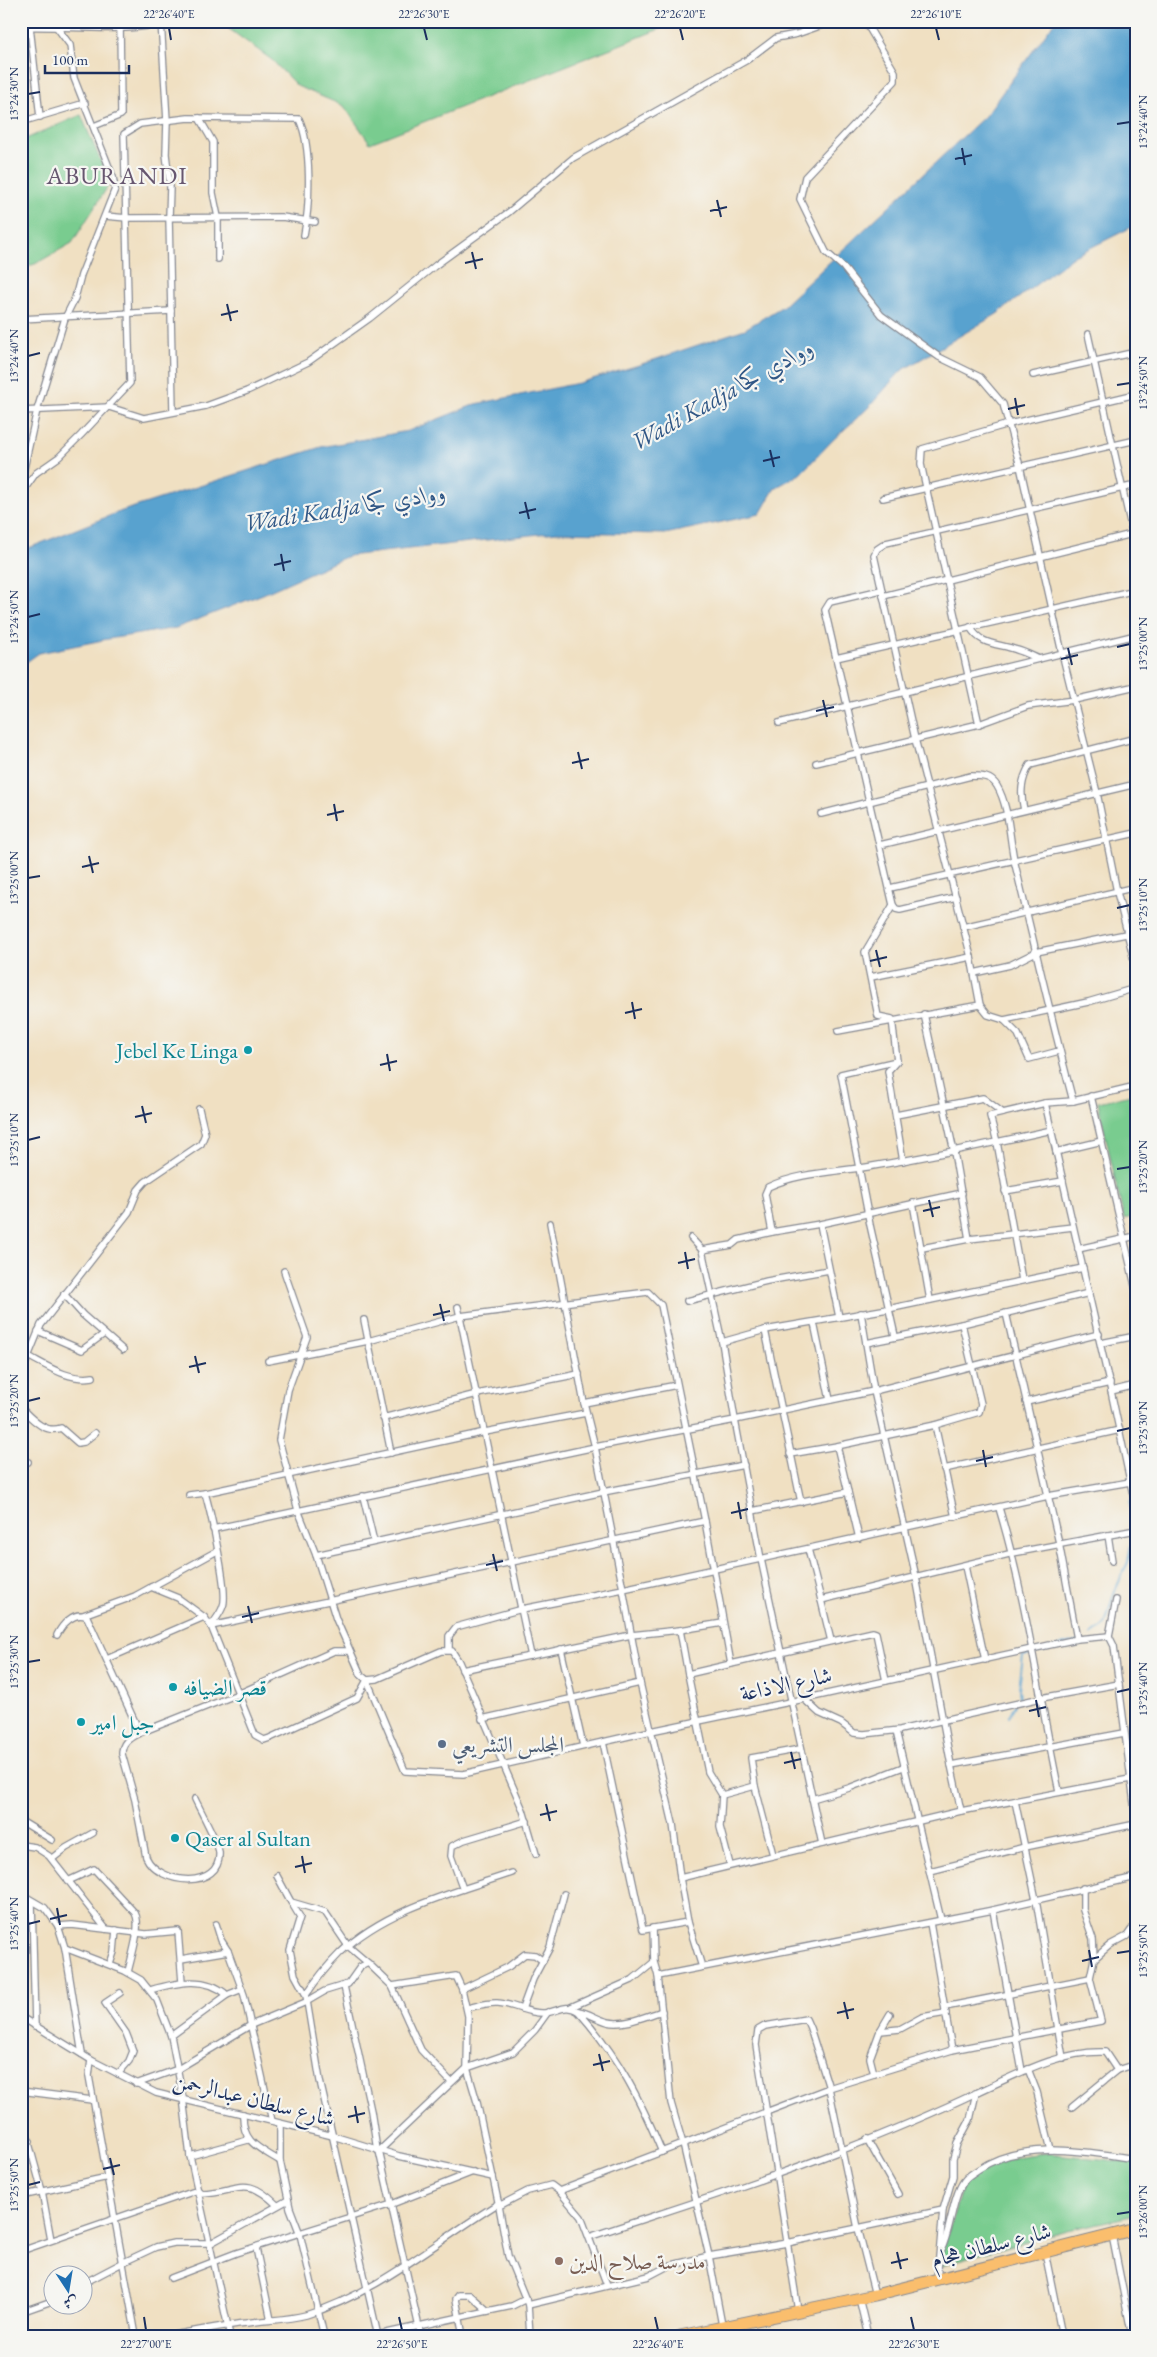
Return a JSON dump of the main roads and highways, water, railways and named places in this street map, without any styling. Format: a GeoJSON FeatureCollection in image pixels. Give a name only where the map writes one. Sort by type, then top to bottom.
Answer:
{"type":"FeatureCollection","features":[{"type":"Feature","properties":{"kind":"highway","name":"شارع سلطان هجام"},"geometry":{"type":"LineString","coordinates":[[680,2336],[723,2332],[798,2311],[937,2280],[1136,2229]]}},
{"type":"Feature","properties":{"kind":"water","name":"Wadi Kadja ووادي كجا"},"geometry":{"type":"Polygon","coordinates":[[[1055,21],[1136,21],[1136,225],[1074,256],[997,314],[901,371],[868,408],[800,474],[775,488],[760,514],[665,534],[557,532],[348,556],[263,594],[176,628],[39,653],[21,666],[21,551],[119,512],[321,447],[408,431],[476,404],[579,383],[639,365],[745,329],[783,306],[985,116],[1055,21]]]}},
{"type":"Feature","properties":{"kind":"waterway"},"geometry":{"type":"LineString","coordinates":[[1091,1635],[1105,1625],[1114,1593],[1128,1562],[1133,1531],[1131,1500]]}},
{"type":"Feature","properties":{"kind":"waterway"},"geometry":{"type":"LineString","coordinates":[[1018,1701],[1020,1699],[1019,1689],[1023,1656],[1080,1641]]}},
{"type":"Feature","properties":{"kind":"waterway"},"geometry":{"type":"LineString","coordinates":[[1009,1716],[1015,1705]]}},
{"type":"Feature","properties":{"kind":"place","name":"Jebel Ke Linga"},"geometry":{"type":"Point","coordinates":[248,1050]}},
{"type":"Feature","properties":{"kind":"place","name":"قصر الضيافه"},"geometry":{"type":"Point","coordinates":[173,1687]}},
{"type":"Feature","properties":{"kind":"place","name":"جبل امير"},"geometry":{"type":"Point","coordinates":[81,1722]}},
{"type":"Feature","properties":{"kind":"place","name":"المجلس التشريعي"},"geometry":{"type":"Point","coordinates":[442,1744]}},
{"type":"Feature","properties":{"kind":"place","name":"Qaser al Sultan"},"geometry":{"type":"Point","coordinates":[175,1838]}},
{"type":"Feature","properties":{"kind":"place","name":"مدرسة صلاح الدين"},"geometry":{"type":"Point","coordinates":[559,2261]}},
{"type":"Feature","properties":{"kind":"district","name":"ABURANDI"},"geometry":{"type":"Point","coordinates":[117,175]}}]}
